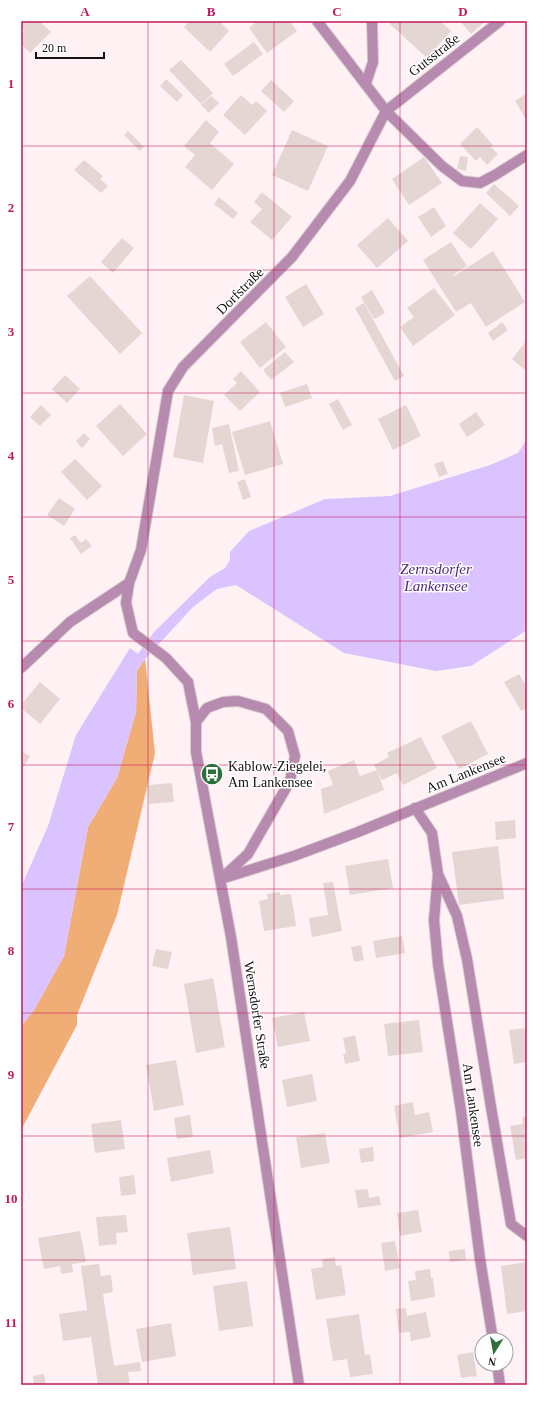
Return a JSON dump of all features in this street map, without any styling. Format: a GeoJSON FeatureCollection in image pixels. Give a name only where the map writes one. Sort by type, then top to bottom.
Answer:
{"type":"FeatureCollection","features":[{"type":"Feature","properties":{"kind":"street"},"geometry":{"type":"LineString","coordinates":[[317,21],[386,111],[442,166],[462,181],[480,183],[527,155]]}},
{"type":"Feature","properties":{"kind":"street"},"geometry":{"type":"LineString","coordinates":[[366,83],[372,62],[372,21]]}},
{"type":"Feature","properties":{"kind":"street","name":"Gutsstraße"},"geometry":{"type":"LineString","coordinates":[[386,111],[500,21]]}},
{"type":"Feature","properties":{"kind":"street","name":"Dorfstraße"},"geometry":{"type":"LineString","coordinates":[[166,658],[133,633],[126,603],[130,583],[141,550],[168,390],[184,368],[292,257],[350,181],[386,111]]}},
{"type":"Feature","properties":{"kind":"street"},"geometry":{"type":"LineString","coordinates":[[21,668],[70,622],[130,583]]}},
{"type":"Feature","properties":{"kind":"street","name":"Wernsdorfer Straße"},"geometry":{"type":"LineString","coordinates":[[166,658],[188,682],[196,722],[196,752],[198,766],[231,937],[299,1385]]}},
{"type":"Feature","properties":{"kind":"street"},"geometry":{"type":"LineString","coordinates":[[196,722],[207,708],[223,702],[238,701],[266,708],[288,731],[294,756],[290,781],[248,854],[221,879]]}},
{"type":"Feature","properties":{"kind":"street","name":"Am Lankensee"},"geometry":{"type":"LineString","coordinates":[[221,879],[294,856],[527,763]]}},
{"type":"Feature","properties":{"kind":"street","name":"Am Lankensee"},"geometry":{"type":"LineString","coordinates":[[415,808],[432,833],[438,874],[434,920],[438,964],[461,1110],[480,1259],[492,1332]]}},
{"type":"Feature","properties":{"kind":"street","name":"Am Lankensee"},"geometry":{"type":"LineString","coordinates":[[438,874],[457,916],[467,959],[490,1107],[511,1224],[527,1236]]}},
{"type":"Feature","properties":{"kind":"street"},"geometry":{"type":"LineString","coordinates":[[498,1372],[500,1385]]}},
{"type":"Feature","properties":{"kind":"shaded area"},"geometry":{"type":"Polygon","coordinates":[[[145,659],[155,753],[117,915],[77,1015],[77,1025],[21,1130],[21,1026],[34,1010],[64,956],[88,827],[117,778],[136,712],[137,671],[145,659]]]}},
{"type":"Feature","properties":{"kind":"water","name":"Zernsdorfer Lankensee"},"geometry":{"type":"Polygon","coordinates":[[[527,439],[527,630],[471,666],[436,671],[344,653],[236,585],[217,589],[193,607],[145,659],[137,671],[136,712],[117,778],[88,827],[64,956],[34,1010],[21,1026],[21,887],[48,826],[76,735],[130,648],[138,654],[154,632],[210,577],[225,568],[230,560],[230,552],[249,531],[325,499],[390,496],[490,465],[518,453],[527,439]]]}},
{"type":"Feature","properties":{"kind":"building"},"geometry":{"type":"Polygon","coordinates":[[[21,21],[39,21],[51,32],[30,53],[21,44],[21,34],[24,31],[21,28],[21,21]]]}},
{"type":"Feature","properties":{"kind":"building"},"geometry":{"type":"Polygon","coordinates":[[[190,21],[219,21],[229,31],[210,52],[184,27],[190,21]]]}},
{"type":"Feature","properties":{"kind":"building"},"geometry":{"type":"Polygon","coordinates":[[[258,21],[290,21],[297,31],[267,53],[249,28],[258,21]]]}},
{"type":"Feature","properties":{"kind":"building"},"geometry":{"type":"Polygon","coordinates":[[[392,21],[440,21],[451,31],[427,58],[390,24],[392,21]]]}},
{"type":"Feature","properties":{"kind":"building"},"geometry":{"type":"Polygon","coordinates":[[[460,21],[486,21],[471,34],[460,21]]]}},
{"type":"Feature","properties":{"kind":"building"},"geometry":{"type":"Polygon","coordinates":[[[254,42],[263,54],[233,76],[224,64],[254,42]]]}},
{"type":"Feature","properties":{"kind":"building"},"geometry":{"type":"Polygon","coordinates":[[[181,60],[213,93],[201,104],[169,70],[181,60]]]}},
{"type":"Feature","properties":{"kind":"building"},"geometry":{"type":"Polygon","coordinates":[[[166,79],[183,95],[177,102],[160,86],[166,79]]]}},
{"type":"Feature","properties":{"kind":"building"},"geometry":{"type":"Polygon","coordinates":[[[271,80],[294,101],[284,112],[261,91],[271,80]]]}},
{"type":"Feature","properties":{"kind":"building"},"geometry":{"type":"Polygon","coordinates":[[[527,93],[527,121],[515,101],[527,93]]]}},
{"type":"Feature","properties":{"kind":"building"},"geometry":{"type":"Polygon","coordinates":[[[241,95],[252,105],[256,101],[267,111],[245,135],[223,115],[241,95]]]}},
{"type":"Feature","properties":{"kind":"building"},"geometry":{"type":"Polygon","coordinates":[[[211,96],[219,103],[209,113],[201,105],[211,96]]]}},
{"type":"Feature","properties":{"kind":"building"},"geometry":{"type":"Polygon","coordinates":[[[206,120],[219,132],[210,143],[234,164],[212,190],[185,167],[195,155],[184,146],[206,120]]]}},
{"type":"Feature","properties":{"kind":"building"},"geometry":{"type":"Polygon","coordinates":[[[477,127],[493,145],[491,147],[498,154],[487,165],[480,157],[476,161],[460,144],[477,127]]]}},
{"type":"Feature","properties":{"kind":"building"},"geometry":{"type":"Polygon","coordinates":[[[292,130],[328,146],[308,191],[272,175],[292,130]]]}},
{"type":"Feature","properties":{"kind":"building"},"geometry":{"type":"Polygon","coordinates":[[[128,131],[144,147],[140,151],[124,135],[128,131]]]}},
{"type":"Feature","properties":{"kind":"building"},"geometry":{"type":"Polygon","coordinates":[[[460,156],[468,157],[466,171],[457,169],[460,156]]]}},
{"type":"Feature","properties":{"kind":"building"},"geometry":{"type":"Polygon","coordinates":[[[424,157],[442,183],[409,205],[392,179],[424,157]]]}},
{"type":"Feature","properties":{"kind":"building"},"geometry":{"type":"Polygon","coordinates":[[[84,160],[103,176],[100,179],[108,186],[101,193],[74,170],[84,160]]]}},
{"type":"Feature","properties":{"kind":"building"},"geometry":{"type":"Polygon","coordinates":[[[494,184],[519,206],[510,216],[486,193],[494,184]]]}},
{"type":"Feature","properties":{"kind":"building"},"geometry":{"type":"Polygon","coordinates":[[[262,192],[292,217],[272,240],[250,222],[262,209],[254,202],[262,192]]]}},
{"type":"Feature","properties":{"kind":"building"},"geometry":{"type":"Polygon","coordinates":[[[219,197],[238,213],[233,219],[214,204],[219,197]]]}},
{"type":"Feature","properties":{"kind":"building"},"geometry":{"type":"Polygon","coordinates":[[[480,203],[498,219],[471,249],[453,233],[480,203]]]}},
{"type":"Feature","properties":{"kind":"building"},"geometry":{"type":"Polygon","coordinates":[[[434,207],[446,226],[431,237],[418,217],[434,207]]]}},
{"type":"Feature","properties":{"kind":"building"},"geometry":{"type":"Polygon","coordinates":[[[388,218],[408,241],[377,268],[357,245],[388,218]]]}},
{"type":"Feature","properties":{"kind":"building"},"geometry":{"type":"Polygon","coordinates":[[[122,238],[134,248],[113,273],[101,262],[122,238]]]}},
{"type":"Feature","properties":{"kind":"building"},"geometry":{"type":"Polygon","coordinates":[[[451,242],[467,266],[453,275],[454,276],[493,251],[525,302],[486,327],[471,303],[456,312],[423,260],[451,242]]]}},
{"type":"Feature","properties":{"kind":"building"},"geometry":{"type":"Polygon","coordinates":[[[90,276],[142,333],[120,354],[67,296],[90,276]]]}},
{"type":"Feature","properties":{"kind":"building"},"geometry":{"type":"Polygon","coordinates":[[[306,284],[324,314],[303,327],[285,297],[306,284]]]}},
{"type":"Feature","properties":{"kind":"building"},"geometry":{"type":"Polygon","coordinates":[[[434,288],[455,315],[413,346],[400,327],[414,317],[407,308],[434,288]]]}},
{"type":"Feature","properties":{"kind":"building"},"geometry":{"type":"Polygon","coordinates":[[[372,290],[385,313],[374,319],[361,297],[372,290]]]}},
{"type":"Feature","properties":{"kind":"building"},"geometry":{"type":"Polygon","coordinates":[[[364,303],[404,376],[395,381],[355,308],[364,303]]]}},
{"type":"Feature","properties":{"kind":"building"},"geometry":{"type":"Polygon","coordinates":[[[266,322],[286,347],[260,368],[240,342],[266,322]]]}},
{"type":"Feature","properties":{"kind":"building"},"geometry":{"type":"Polygon","coordinates":[[[502,322],[508,330],[493,341],[488,333],[502,322]]]}},
{"type":"Feature","properties":{"kind":"building"},"geometry":{"type":"Polygon","coordinates":[[[527,340],[527,368],[525,370],[512,359],[527,340]]]}},
{"type":"Feature","properties":{"kind":"building"},"geometry":{"type":"Polygon","coordinates":[[[285,352],[294,362],[271,380],[263,370],[285,352]]]}},
{"type":"Feature","properties":{"kind":"building"},"geometry":{"type":"Polygon","coordinates":[[[241,371],[260,392],[240,411],[224,395],[237,383],[233,379],[241,371]]]}},
{"type":"Feature","properties":{"kind":"building"},"geometry":{"type":"Polygon","coordinates":[[[65,375],[80,389],[67,403],[52,389],[65,375]]]}},
{"type":"Feature","properties":{"kind":"building"},"geometry":{"type":"Polygon","coordinates":[[[307,384],[312,398],[285,407],[280,393],[307,384]]]}},
{"type":"Feature","properties":{"kind":"building"},"geometry":{"type":"Polygon","coordinates":[[[184,395],[214,401],[203,463],[173,457],[184,395]]]}},
{"type":"Feature","properties":{"kind":"building"},"geometry":{"type":"Polygon","coordinates":[[[338,399],[352,425],[343,430],[329,404],[338,399]]]}},
{"type":"Feature","properties":{"kind":"building"},"geometry":{"type":"Polygon","coordinates":[[[120,404],[147,434],[123,456],[96,426],[120,404]]]}},
{"type":"Feature","properties":{"kind":"building"},"geometry":{"type":"Polygon","coordinates":[[[41,405],[51,415],[40,426],[30,417],[41,405]]]}},
{"type":"Feature","properties":{"kind":"building"},"geometry":{"type":"Polygon","coordinates":[[[406,405],[421,436],[393,450],[378,419],[406,405]]]}},
{"type":"Feature","properties":{"kind":"building"},"geometry":{"type":"Polygon","coordinates":[[[476,412],[485,425],[467,437],[459,424],[476,412]]]}},
{"type":"Feature","properties":{"kind":"building"},"geometry":{"type":"Polygon","coordinates":[[[270,421],[283,464],[245,475],[232,432],[270,421]]]}},
{"type":"Feature","properties":{"kind":"building"},"geometry":{"type":"Polygon","coordinates":[[[229,424],[239,471],[229,473],[222,444],[215,446],[212,428],[229,424]]]}},
{"type":"Feature","properties":{"kind":"building"},"geometry":{"type":"Polygon","coordinates":[[[84,433],[90,439],[82,448],[76,441],[84,433]]]}},
{"type":"Feature","properties":{"kind":"building"},"geometry":{"type":"Polygon","coordinates":[[[75,459],[102,486],[87,500],[61,472],[75,459]]]}},
{"type":"Feature","properties":{"kind":"building"},"geometry":{"type":"Polygon","coordinates":[[[443,461],[448,474],[439,477],[434,464],[443,461]]]}},
{"type":"Feature","properties":{"kind":"building"},"geometry":{"type":"Polygon","coordinates":[[[245,479],[251,497],[243,500],[237,482],[245,479]]]}},
{"type":"Feature","properties":{"kind":"building"},"geometry":{"type":"Polygon","coordinates":[[[59,498],[75,509],[64,526],[47,515],[59,498]]]}},
{"type":"Feature","properties":{"kind":"building"},"geometry":{"type":"Polygon","coordinates":[[[75,535],[81,543],[86,539],[92,546],[81,554],[70,538],[75,535]]]}},
{"type":"Feature","properties":{"kind":"building"},"geometry":{"type":"Polygon","coordinates":[[[519,674],[527,687],[527,708],[521,711],[504,682],[519,674]]]}},
{"type":"Feature","properties":{"kind":"building"},"geometry":{"type":"Polygon","coordinates":[[[40,682],[60,699],[40,724],[21,708],[21,705],[40,682]]]}},
{"type":"Feature","properties":{"kind":"building"},"geometry":{"type":"Polygon","coordinates":[[[471,721],[488,754],[459,769],[441,736],[471,721]]]}},
{"type":"Feature","properties":{"kind":"building"},"geometry":{"type":"Polygon","coordinates":[[[421,737],[437,768],[403,785],[397,773],[382,780],[374,765],[389,757],[387,753],[421,737]]]}},
{"type":"Feature","properties":{"kind":"building"},"geometry":{"type":"Polygon","coordinates":[[[21,751],[30,756],[21,771],[21,751]]]}},
{"type":"Feature","properties":{"kind":"building"},"geometry":{"type":"Polygon","coordinates":[[[354,760],[360,776],[377,770],[384,790],[324,814],[321,789],[333,785],[328,771],[354,760]]]}},
{"type":"Feature","properties":{"kind":"building"},"geometry":{"type":"Polygon","coordinates":[[[172,783],[174,802],[149,804],[148,785],[172,783]]]}},
{"type":"Feature","properties":{"kind":"building"},"geometry":{"type":"Polygon","coordinates":[[[515,820],[516,838],[496,840],[495,822],[515,820]]]}},
{"type":"Feature","properties":{"kind":"building"},"geometry":{"type":"Polygon","coordinates":[[[498,846],[504,899],[459,905],[452,852],[498,846]]]}},
{"type":"Feature","properties":{"kind":"building"},"geometry":{"type":"Polygon","coordinates":[[[388,859],[393,888],[350,895],[345,866],[388,859]]]}},
{"type":"Feature","properties":{"kind":"building"},"geometry":{"type":"Polygon","coordinates":[[[333,882],[342,931],[312,937],[309,918],[328,915],[323,883],[333,882]]]}},
{"type":"Feature","properties":{"kind":"building"},"geometry":{"type":"Polygon","coordinates":[[[280,892],[280,895],[291,894],[296,926],[264,931],[259,901],[268,899],[267,894],[280,892]]]}},
{"type":"Feature","properties":{"kind":"building"},"geometry":{"type":"Polygon","coordinates":[[[402,936],[405,953],[376,958],[373,941],[402,936]]]}},
{"type":"Feature","properties":{"kind":"building"},"geometry":{"type":"Polygon","coordinates":[[[361,945],[364,960],[354,962],[351,947],[361,945]]]}},
{"type":"Feature","properties":{"kind":"building"},"geometry":{"type":"Polygon","coordinates":[[[156,949],[172,952],[168,969],[152,966],[156,949]]]}},
{"type":"Feature","properties":{"kind":"building"},"geometry":{"type":"Polygon","coordinates":[[[213,978],[225,1047],[196,1053],[184,984],[213,978]]]}},
{"type":"Feature","properties":{"kind":"building"},"geometry":{"type":"Polygon","coordinates":[[[304,1012],[310,1041],[278,1047],[272,1018],[304,1012]]]}},
{"type":"Feature","properties":{"kind":"building"},"geometry":{"type":"Polygon","coordinates":[[[419,1020],[423,1052],[388,1056],[384,1024],[419,1020]]]}},
{"type":"Feature","properties":{"kind":"building"},"geometry":{"type":"Polygon","coordinates":[[[526,1028],[527,1062],[514,1064],[509,1030],[526,1028]]]}},
{"type":"Feature","properties":{"kind":"building"},"geometry":{"type":"Polygon","coordinates":[[[355,1035],[360,1061],[345,1064],[343,1054],[346,1054],[343,1038],[355,1035]]]}},
{"type":"Feature","properties":{"kind":"building"},"geometry":{"type":"Polygon","coordinates":[[[176,1060],[184,1105],[154,1111],[146,1065],[176,1060]]]}},
{"type":"Feature","properties":{"kind":"building"},"geometry":{"type":"Polygon","coordinates":[[[312,1074],[317,1101],[287,1107],[282,1080],[312,1074]]]}},
{"type":"Feature","properties":{"kind":"building"},"geometry":{"type":"Polygon","coordinates":[[[413,1102],[415,1115],[429,1112],[433,1132],[400,1138],[394,1106],[413,1102]]]}},
{"type":"Feature","properties":{"kind":"building"},"geometry":{"type":"Polygon","coordinates":[[[190,1115],[193,1137],[177,1139],[174,1118],[190,1115]]]}},
{"type":"Feature","properties":{"kind":"building"},"geometry":{"type":"Polygon","coordinates":[[[527,1116],[527,1158],[516,1160],[510,1126],[523,1124],[522,1117],[527,1116]]]}},
{"type":"Feature","properties":{"kind":"building"},"geometry":{"type":"Polygon","coordinates":[[[121,1120],[125,1149],[95,1153],[91,1124],[121,1120]]]}},
{"type":"Feature","properties":{"kind":"building"},"geometry":{"type":"Polygon","coordinates":[[[325,1133],[330,1163],[301,1168],[296,1137],[325,1133]]]}},
{"type":"Feature","properties":{"kind":"building"},"geometry":{"type":"Polygon","coordinates":[[[373,1147],[374,1161],[361,1163],[359,1149],[373,1147]]]}},
{"type":"Feature","properties":{"kind":"building"},"geometry":{"type":"Polygon","coordinates":[[[210,1150],[214,1173],[171,1182],[167,1158],[210,1150]]]}},
{"type":"Feature","properties":{"kind":"building"},"geometry":{"type":"Polygon","coordinates":[[[134,1175],[136,1194],[121,1196],[119,1177],[134,1175]]]}},
{"type":"Feature","properties":{"kind":"building"},"geometry":{"type":"Polygon","coordinates":[[[368,1189],[369,1198],[379,1196],[381,1205],[358,1208],[355,1190],[368,1189]]]}},
{"type":"Feature","properties":{"kind":"building"},"geometry":{"type":"Polygon","coordinates":[[[418,1210],[422,1232],[400,1236],[397,1213],[418,1210]]]}},
{"type":"Feature","properties":{"kind":"building"},"geometry":{"type":"Polygon","coordinates":[[[126,1215],[128,1232],[116,1233],[117,1244],[99,1246],[96,1217],[126,1215]]]}},
{"type":"Feature","properties":{"kind":"building"},"geometry":{"type":"Polygon","coordinates":[[[230,1227],[236,1269],[193,1275],[187,1233],[230,1227]]]}},
{"type":"Feature","properties":{"kind":"building"},"geometry":{"type":"Polygon","coordinates":[[[80,1231],[86,1262],[72,1264],[73,1272],[61,1274],[60,1266],[44,1269],[38,1238],[80,1231]]]}},
{"type":"Feature","properties":{"kind":"building"},"geometry":{"type":"Polygon","coordinates":[[[395,1241],[400,1268],[385,1271],[381,1243],[395,1241]]]}},
{"type":"Feature","properties":{"kind":"building"},"geometry":{"type":"Polygon","coordinates":[[[465,1249],[466,1260],[450,1262],[449,1251],[465,1249]]]}},
{"type":"Feature","properties":{"kind":"building"},"geometry":{"type":"Polygon","coordinates":[[[335,1257],[336,1266],[341,1265],[346,1295],[316,1300],[311,1269],[323,1267],[322,1259],[335,1257]]]}},
{"type":"Feature","properties":{"kind":"building"},"geometry":{"type":"Polygon","coordinates":[[[527,1262],[527,1311],[507,1314],[501,1266],[527,1262]]]}},
{"type":"Feature","properties":{"kind":"building"},"geometry":{"type":"Polygon","coordinates":[[[99,1264],[101,1276],[111,1275],[113,1292],[103,1294],[114,1366],[140,1362],[141,1371],[128,1372],[130,1385],[98,1385],[91,1337],[63,1341],[59,1314],[87,1310],[81,1266],[99,1264]]]}},
{"type":"Feature","properties":{"kind":"building"},"geometry":{"type":"Polygon","coordinates":[[[430,1269],[431,1278],[433,1278],[435,1297],[411,1301],[408,1281],[416,1280],[415,1271],[430,1269]]]}},
{"type":"Feature","properties":{"kind":"building"},"geometry":{"type":"Polygon","coordinates":[[[247,1281],[253,1326],[219,1331],[213,1286],[247,1281]]]}},
{"type":"Feature","properties":{"kind":"building"},"geometry":{"type":"Polygon","coordinates":[[[406,1308],[407,1316],[426,1312],[431,1337],[411,1341],[410,1332],[399,1333],[396,1309],[406,1308]]]}},
{"type":"Feature","properties":{"kind":"building"},"geometry":{"type":"Polygon","coordinates":[[[359,1314],[365,1355],[370,1354],[373,1374],[350,1377],[347,1359],[333,1361],[326,1319],[359,1314]]]}},
{"type":"Feature","properties":{"kind":"building"},"geometry":{"type":"Polygon","coordinates":[[[171,1323],[176,1356],[142,1362],[136,1329],[171,1323]]]}},
{"type":"Feature","properties":{"kind":"building"},"geometry":{"type":"Polygon","coordinates":[[[473,1352],[474,1372],[476,1372],[477,1376],[461,1378],[457,1355],[473,1352]]]}},
{"type":"Feature","properties":{"kind":"building"},"geometry":{"type":"Polygon","coordinates":[[[44,1374],[46,1385],[34,1385],[33,1376],[44,1374]]]}},
{"type":"Feature","properties":{"kind":"place","name":"Kablow-Ziegelei, Am Lankensee"},"geometry":{"type":"Point","coordinates":[212,774]}}]}
